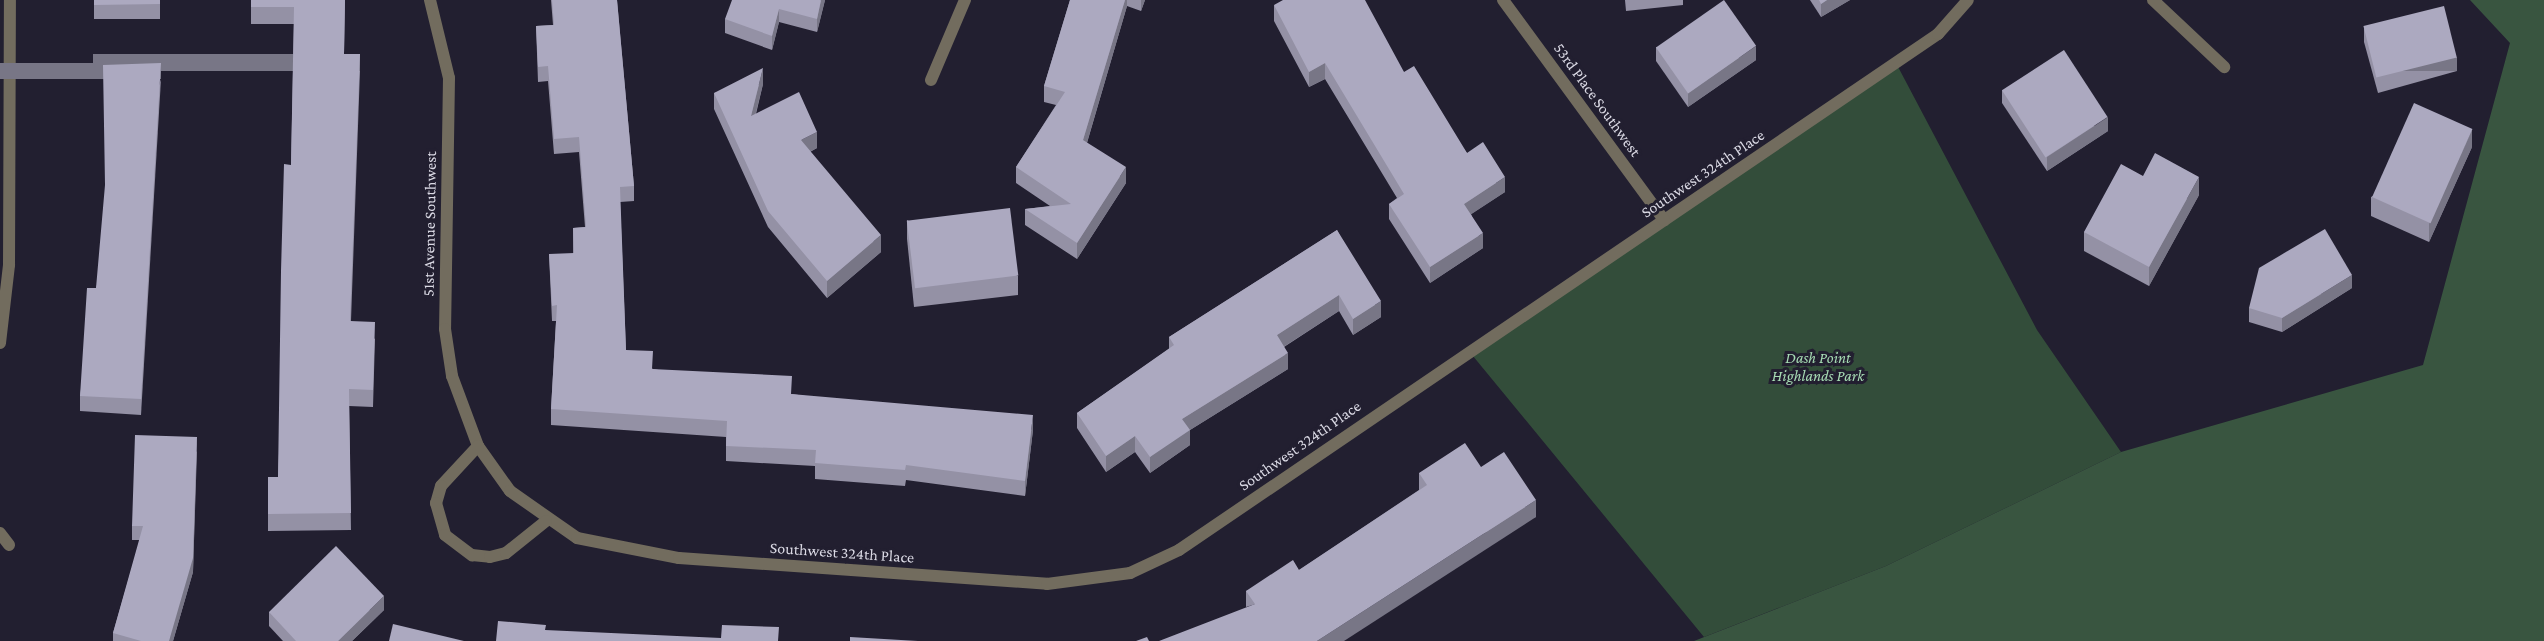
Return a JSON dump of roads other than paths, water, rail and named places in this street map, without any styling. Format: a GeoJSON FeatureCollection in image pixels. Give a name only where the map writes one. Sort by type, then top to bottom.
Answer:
{"type":"FeatureCollection","features":[{"type":"Feature","properties":{"kind":"street"},"geometry":{"type":"LineString","coordinates":[[0,342],[9,211],[10,0]]}},
{"type":"Feature","properties":{"kind":"street","name":"51st Avenue Southwest"},"geometry":{"type":"LineString","coordinates":[[430,0],[449,78],[445,329],[452,376],[478,446],[510,491]]}},
{"type":"Feature","properties":{"kind":"street"},"geometry":{"type":"LineString","coordinates":[[931,80],[965,0]]}},
{"type":"Feature","properties":{"kind":"street","name":"53rd Place Southwest"},"geometry":{"type":"LineString","coordinates":[[1503,0],[1664,220]]}},
{"type":"Feature","properties":{"kind":"street","name":"Southwest 324th Place"},"geometry":{"type":"LineString","coordinates":[[510,491],[546,521],[577,538],[679,558],[1047,584],[1130,573],[1179,550],[1938,34],[1968,0]]}},
{"type":"Feature","properties":{"kind":"street"},"geometry":{"type":"LineString","coordinates":[[2153,0],[2224,67]]}},
{"type":"Feature","properties":{"kind":"street"},"geometry":{"type":"LineString","coordinates":[[478,446],[451,472],[436,503],[438,520],[454,545],[472,555],[506,553],[546,521]]}},
{"type":"Feature","properties":{"kind":"street"},"geometry":{"type":"LineString","coordinates":[[0,533],[9,545]]}},
{"type":"Feature","properties":{"kind":"park label","name":"Dash Point Highlands Park"},"geometry":{"type":"Point","coordinates":[1818,367]}}]}
